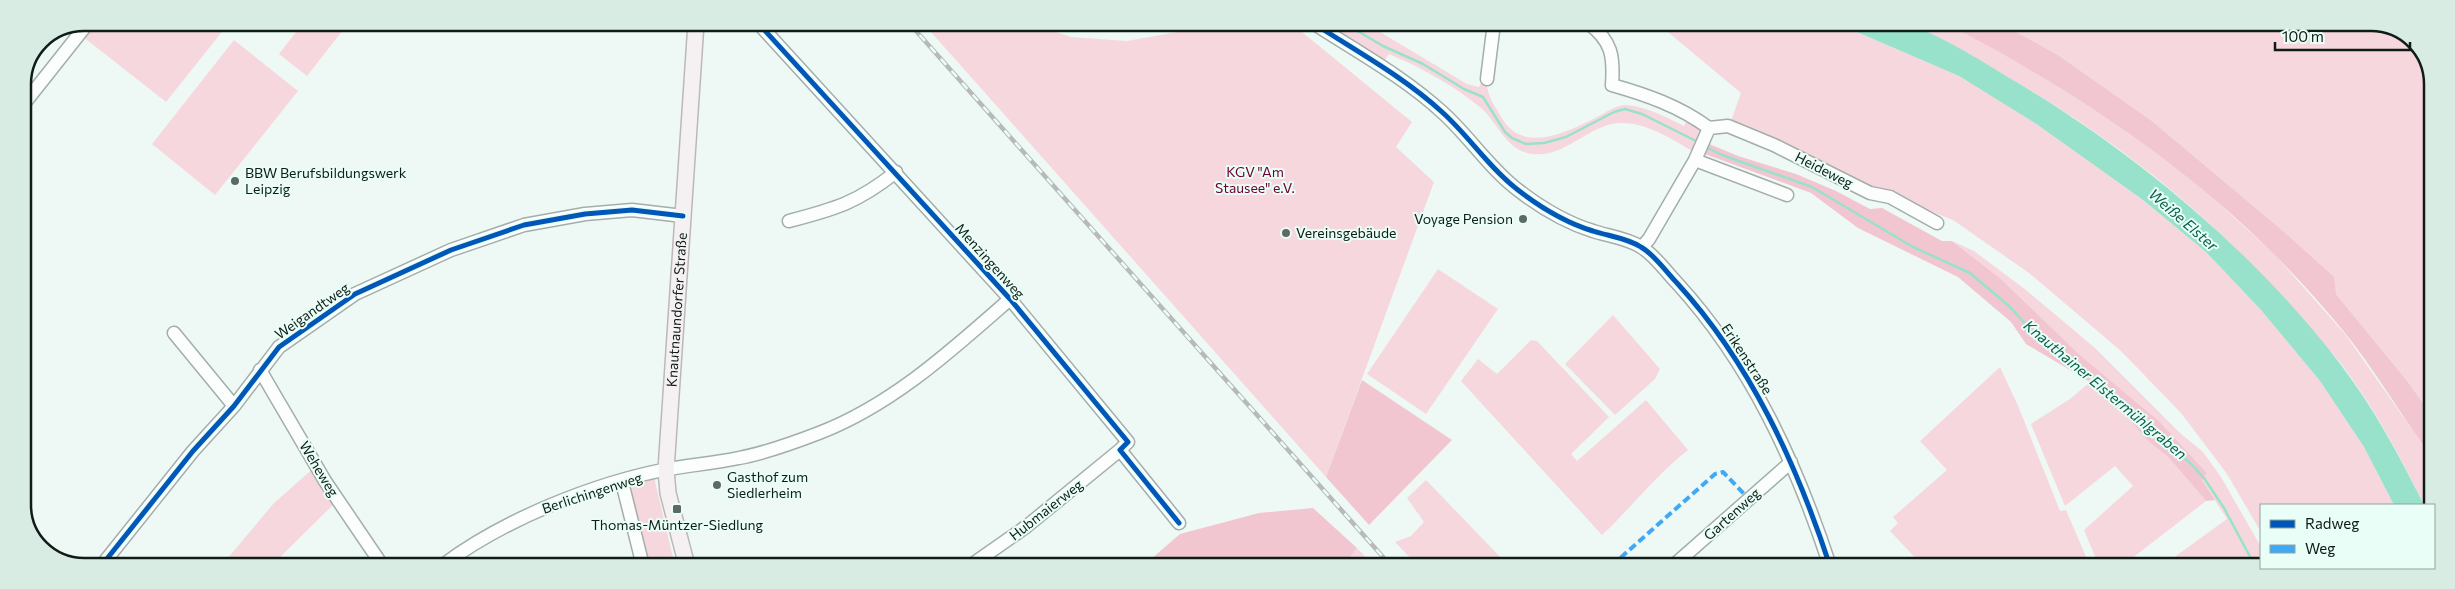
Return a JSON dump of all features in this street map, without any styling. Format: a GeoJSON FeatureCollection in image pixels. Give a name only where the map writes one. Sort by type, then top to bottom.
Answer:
{"type":"FeatureCollection","features":[{"type":"Feature","properties":{"kind":"main road","name":"Knautnaundorfer Straße"},"geometry":{"type":"LineString","coordinates":[[685,558],[668,493],[666,470],[695,31]]}},
{"type":"Feature","properties":{"kind":"street"},"geometry":{"type":"LineString","coordinates":[[31,94],[81,31]]}},
{"type":"Feature","properties":{"kind":"street","name":"Menzingenweg"},"geometry":{"type":"LineString","coordinates":[[765,31],[1010,299],[1128,442],[1120,450]]}},
{"type":"Feature","properties":{"kind":"street","name":"Erikenstraße"},"geometry":{"type":"LineString","coordinates":[[1326,31],[1392,73],[1444,114],[1517,190],[1546,209],[1574,223],[1642,247],[1702,311],[1770,416],[1815,520],[1827,558]]}},
{"type":"Feature","properties":{"kind":"street"},"geometry":{"type":"LineString","coordinates":[[1487,79],[1491,31]]}},
{"type":"Feature","properties":{"kind":"street"},"geometry":{"type":"LineString","coordinates":[[1598,31],[1610,48],[1613,57],[1612,85],[1662,101],[1689,114],[1702,144],[1787,195]]}},
{"type":"Feature","properties":{"kind":"street","name":"Heideweg"},"geometry":{"type":"LineString","coordinates":[[1702,144],[1728,126],[1774,145],[1870,193],[1890,197],[1937,223]]}},
{"type":"Feature","properties":{"kind":"street"},"geometry":{"type":"LineString","coordinates":[[1642,247],[1650,239],[1702,144]]}},
{"type":"Feature","properties":{"kind":"street"},"geometry":{"type":"LineString","coordinates":[[789,221],[846,205],[870,192],[896,172]]}},
{"type":"Feature","properties":{"kind":"street","name":"Weigandtweg"},"geometry":{"type":"LineString","coordinates":[[108,558],[193,451],[234,406],[260,370],[279,348],[355,294],[451,250],[524,225],[585,214],[632,210],[682,216]]}},
{"type":"Feature","properties":{"kind":"street","name":"Berlichingenweg"},"geometry":{"type":"LineString","coordinates":[[455,558],[489,536],[542,508],[666,470],[740,458],[820,433],[876,404],[916,379],[1010,299]]}},
{"type":"Feature","properties":{"kind":"street"},"geometry":{"type":"LineString","coordinates":[[174,333],[234,406]]}},
{"type":"Feature","properties":{"kind":"street","name":"Weheweg"},"geometry":{"type":"LineString","coordinates":[[260,370],[325,481],[377,558]]}},
{"type":"Feature","properties":{"kind":"street"},"geometry":{"type":"LineString","coordinates":[[1120,450],[1179,524]]}},
{"type":"Feature","properties":{"kind":"street","name":"Hubmaierweg"},"geometry":{"type":"LineString","coordinates":[[981,558],[1027,526],[1120,450]]}},
{"type":"Feature","properties":{"kind":"street","name":"Gartenweg"},"geometry":{"type":"LineString","coordinates":[[1682,558],[1791,462]]}},
{"type":"Feature","properties":{"kind":"street"},"geometry":{"type":"LineString","coordinates":[[622,482],[641,558]]}},
{"type":"Feature","properties":{"kind":"green space"},"geometry":{"type":"Polygon","coordinates":[[[86,31],[223,31],[166,102],[82,36],[86,31]]]}},
{"type":"Feature","properties":{"kind":"green space"},"geometry":{"type":"Polygon","coordinates":[[[297,31],[342,31],[307,76],[279,54],[297,31]]]}},
{"type":"Feature","properties":{"kind":"green space","name":"KGV \"Am Stausee\" e.V."},"geometry":{"type":"Polygon","coordinates":[[[930,31],[1053,31],[1071,37],[1127,41],[1179,31],[1301,31],[1412,122],[1396,147],[1434,182],[1326,477],[930,31]]]}},
{"type":"Feature","properties":{"kind":"green space"},"geometry":{"type":"Polygon","coordinates":[[[1333,31],[1378,31],[1467,84],[1479,87],[1481,83],[1487,83],[1493,104],[1500,115],[1509,128],[1521,135],[1533,138],[1561,133],[1575,128],[1613,108],[1626,105],[1648,110],[1684,126],[1688,118],[1700,130],[1702,138],[1692,151],[1650,129],[1622,123],[1598,129],[1553,152],[1527,153],[1519,150],[1507,140],[1481,108],[1448,84],[1389,54],[1384,61],[1333,31]]]}},
{"type":"Feature","properties":{"kind":"green space"},"geometry":{"type":"Polygon","coordinates":[[[1667,31],[1855,31],[1959,76],[2035,123],[2143,200],[2206,252],[2261,310],[2320,381],[2364,447],[2393,504],[2260,504],[2260,530],[2227,474],[2181,413],[2121,351],[2029,273],[1953,220],[1862,184],[1731,121],[1741,93],[1667,31]]]}},
{"type":"Feature","properties":{"kind":"green space"},"geometry":{"type":"Polygon","coordinates":[[[1922,31],[1964,32],[2033,71],[2113,121],[2192,179],[2274,254],[2345,334],[2423,445],[2424,504],[2386,433],[2354,381],[2323,343],[2235,248],[2199,214],[2121,151],[2038,95],[1951,45],[1922,31]]]}},
{"type":"Feature","properties":{"kind":"green space"},"geometry":{"type":"Polygon","coordinates":[[[2015,31],[2371,31],[2381,32],[2397,38],[2411,49],[2420,64],[2424,80],[2424,405],[2408,382],[2336,294],[2333,277],[2282,230],[2152,121],[2058,55],[2015,31]]]}},
{"type":"Feature","properties":{"kind":"green space"},"geometry":{"type":"Polygon","coordinates":[[[234,40],[298,91],[215,195],[152,144],[234,40]]]}},
{"type":"Feature","properties":{"kind":"green space"},"geometry":{"type":"Polygon","coordinates":[[[1952,241],[1974,251],[2026,290],[2095,348],[2180,433],[2203,452],[2221,477],[2260,545],[2260,558],[2173,558],[2227,519],[2202,480],[2207,473],[2160,422],[2079,354],[2000,278],[1952,241]]]}},
{"type":"Feature","properties":{"kind":"green space"},"geometry":{"type":"Polygon","coordinates":[[[1438,269],[1498,309],[1426,414],[1367,374],[1438,269]]]}},
{"type":"Feature","properties":{"kind":"green space"},"geometry":{"type":"Polygon","coordinates":[[[1613,315],[1660,369],[1655,379],[1615,415],[1565,364],[1613,315]]]}},
{"type":"Feature","properties":{"kind":"green space"},"geometry":{"type":"Polygon","coordinates":[[[1531,340],[1537,341],[1609,417],[1571,454],[1577,461],[1646,400],[1688,450],[1665,470],[1602,535],[1461,381],[1478,359],[1497,374],[1531,340]]]}},
{"type":"Feature","properties":{"kind":"green space"},"geometry":{"type":"Polygon","coordinates":[[[2000,367],[2019,408],[2060,511],[2066,510],[2087,558],[1915,558],[1890,531],[1898,523],[1893,517],[1947,470],[1920,441],[2000,367]]]}},
{"type":"Feature","properties":{"kind":"green space"},"geometry":{"type":"Polygon","coordinates":[[[2090,382],[2119,408],[2147,440],[2169,458],[2206,501],[2132,558],[2096,558],[2084,530],[2133,486],[2115,466],[2065,506],[2031,424],[2070,399],[2090,382]]]}},
{"type":"Feature","properties":{"kind":"green space"},"geometry":{"type":"Polygon","coordinates":[[[316,466],[338,500],[279,558],[228,558],[274,503],[316,466]]]}},
{"type":"Feature","properties":{"kind":"green space"},"geometry":{"type":"Polygon","coordinates":[[[654,477],[673,558],[646,558],[627,484],[654,477]]]}},
{"type":"Feature","properties":{"kind":"green space"},"geometry":{"type":"Polygon","coordinates":[[[1426,480],[1501,558],[1410,558],[1395,542],[1411,536],[1424,522],[1407,498],[1426,480]]]}},
{"type":"Feature","properties":{"kind":"green space"},"geometry":{"type":"Polygon","coordinates":[[[1357,548],[1366,558],[1349,558],[1357,548]]]}},
{"type":"Feature","properties":{"kind":"shaded area"},"geometry":{"type":"Polygon","coordinates":[[[1960,31],[2015,31],[2058,55],[2152,121],[2282,230],[2334,277],[2336,294],[2408,382],[2424,405],[2424,447],[2345,333],[2303,284],[2258,239],[2211,197],[2111,121],[2003,54],[1960,31]]]}},
{"type":"Feature","properties":{"kind":"shaded area"},"geometry":{"type":"Polygon","coordinates":[[[1707,143],[1738,156],[1796,174],[1836,191],[1870,209],[1882,208],[1942,241],[1952,241],[2000,278],[2079,354],[2160,422],[2207,473],[2202,480],[2215,500],[2206,501],[2169,458],[2147,440],[2119,408],[2090,382],[2026,344],[2011,322],[1958,277],[1858,228],[1811,193],[1705,154],[1707,143]]]}},
{"type":"Feature","properties":{"kind":"shaded area"},"geometry":{"type":"Polygon","coordinates":[[[1362,380],[1452,440],[1369,525],[1326,477],[1362,380]]]}},
{"type":"Feature","properties":{"kind":"shaded area"},"geometry":{"type":"Polygon","coordinates":[[[1313,508],[1357,548],[1349,558],[1152,558],[1180,534],[1259,513],[1313,508]]]}},
{"type":"Feature","properties":{"kind":"water","name":"Weiße Elster"},"geometry":{"type":"Polygon","coordinates":[[[1855,31],[1925,31],[1935,35],[2058,108],[2148,172],[2232,244],[2271,283],[2307,324],[2365,398],[2396,451],[2423,504],[2393,504],[2364,447],[2320,381],[2261,310],[2206,252],[2143,200],[2035,123],[1959,76],[1855,31]]]}},
{"type":"Feature","properties":{"kind":"waterway","name":"Knauthainer Elstermühlgraben"},"geometry":{"type":"LineString","coordinates":[[1358,31],[1383,46],[1423,64],[1464,89],[1483,97],[1505,132],[1512,138],[1526,144],[1544,143],[1566,137],[1614,112],[1625,109],[1642,114],[1698,142]]}},
{"type":"Feature","properties":{"kind":"waterway","name":"Knauthainer Elstermühlgraben"},"geometry":{"type":"LineString","coordinates":[[1706,147],[1722,155],[1812,187],[1913,247],[1970,273],[2009,306],[2036,335],[2079,365],[2143,418],[2152,431],[2190,463],[2204,478],[2224,508],[2251,558]]}},
{"type":"Feature","properties":{"kind":"railway"},"geometry":{"type":"LineString","coordinates":[[916,31],[1384,558]]}},
{"type":"Feature","properties":{"kind":"marked path"},"geometry":{"type":"LineString","coordinates":[[1620,558],[1715,474],[1723,472],[1748,498]]}},
{"type":"Feature","properties":{"kind":"cycle path"},"geometry":{"type":"LineString","coordinates":[[765,31],[1010,299],[1128,442],[1120,450],[1179,523]]}},
{"type":"Feature","properties":{"kind":"cycle path"},"geometry":{"type":"LineString","coordinates":[[1326,31],[1396,76],[1427,99],[1452,121],[1488,162],[1518,190],[1535,202],[1573,224],[1636,244],[1656,259],[1703,314],[1749,381],[1786,453],[1827,558]]}},
{"type":"Feature","properties":{"kind":"cycle path"},"geometry":{"type":"LineString","coordinates":[[108,558],[193,451],[234,406],[279,347],[355,294],[451,250],[524,225],[585,214],[632,210],[683,216]]}},
{"type":"Feature","properties":{"kind":"place","name":"BBW Berufsbildungswerk Leipzig"},"geometry":{"type":"Point","coordinates":[235,181]}},
{"type":"Feature","properties":{"kind":"place","name":"Voyage Pension"},"geometry":{"type":"Point","coordinates":[1523,219]}},
{"type":"Feature","properties":{"kind":"place","name":"Vereinsgebäude"},"geometry":{"type":"Point","coordinates":[1286,233]}},
{"type":"Feature","properties":{"kind":"place","name":"Gasthof zum Siedlerheim"},"geometry":{"type":"Point","coordinates":[717,485]}},
{"type":"Feature","properties":{"kind":"place","name":"Thomas-Müntzer-Siedlung"},"geometry":{"type":"Point","coordinates":[677,509]}}]}
